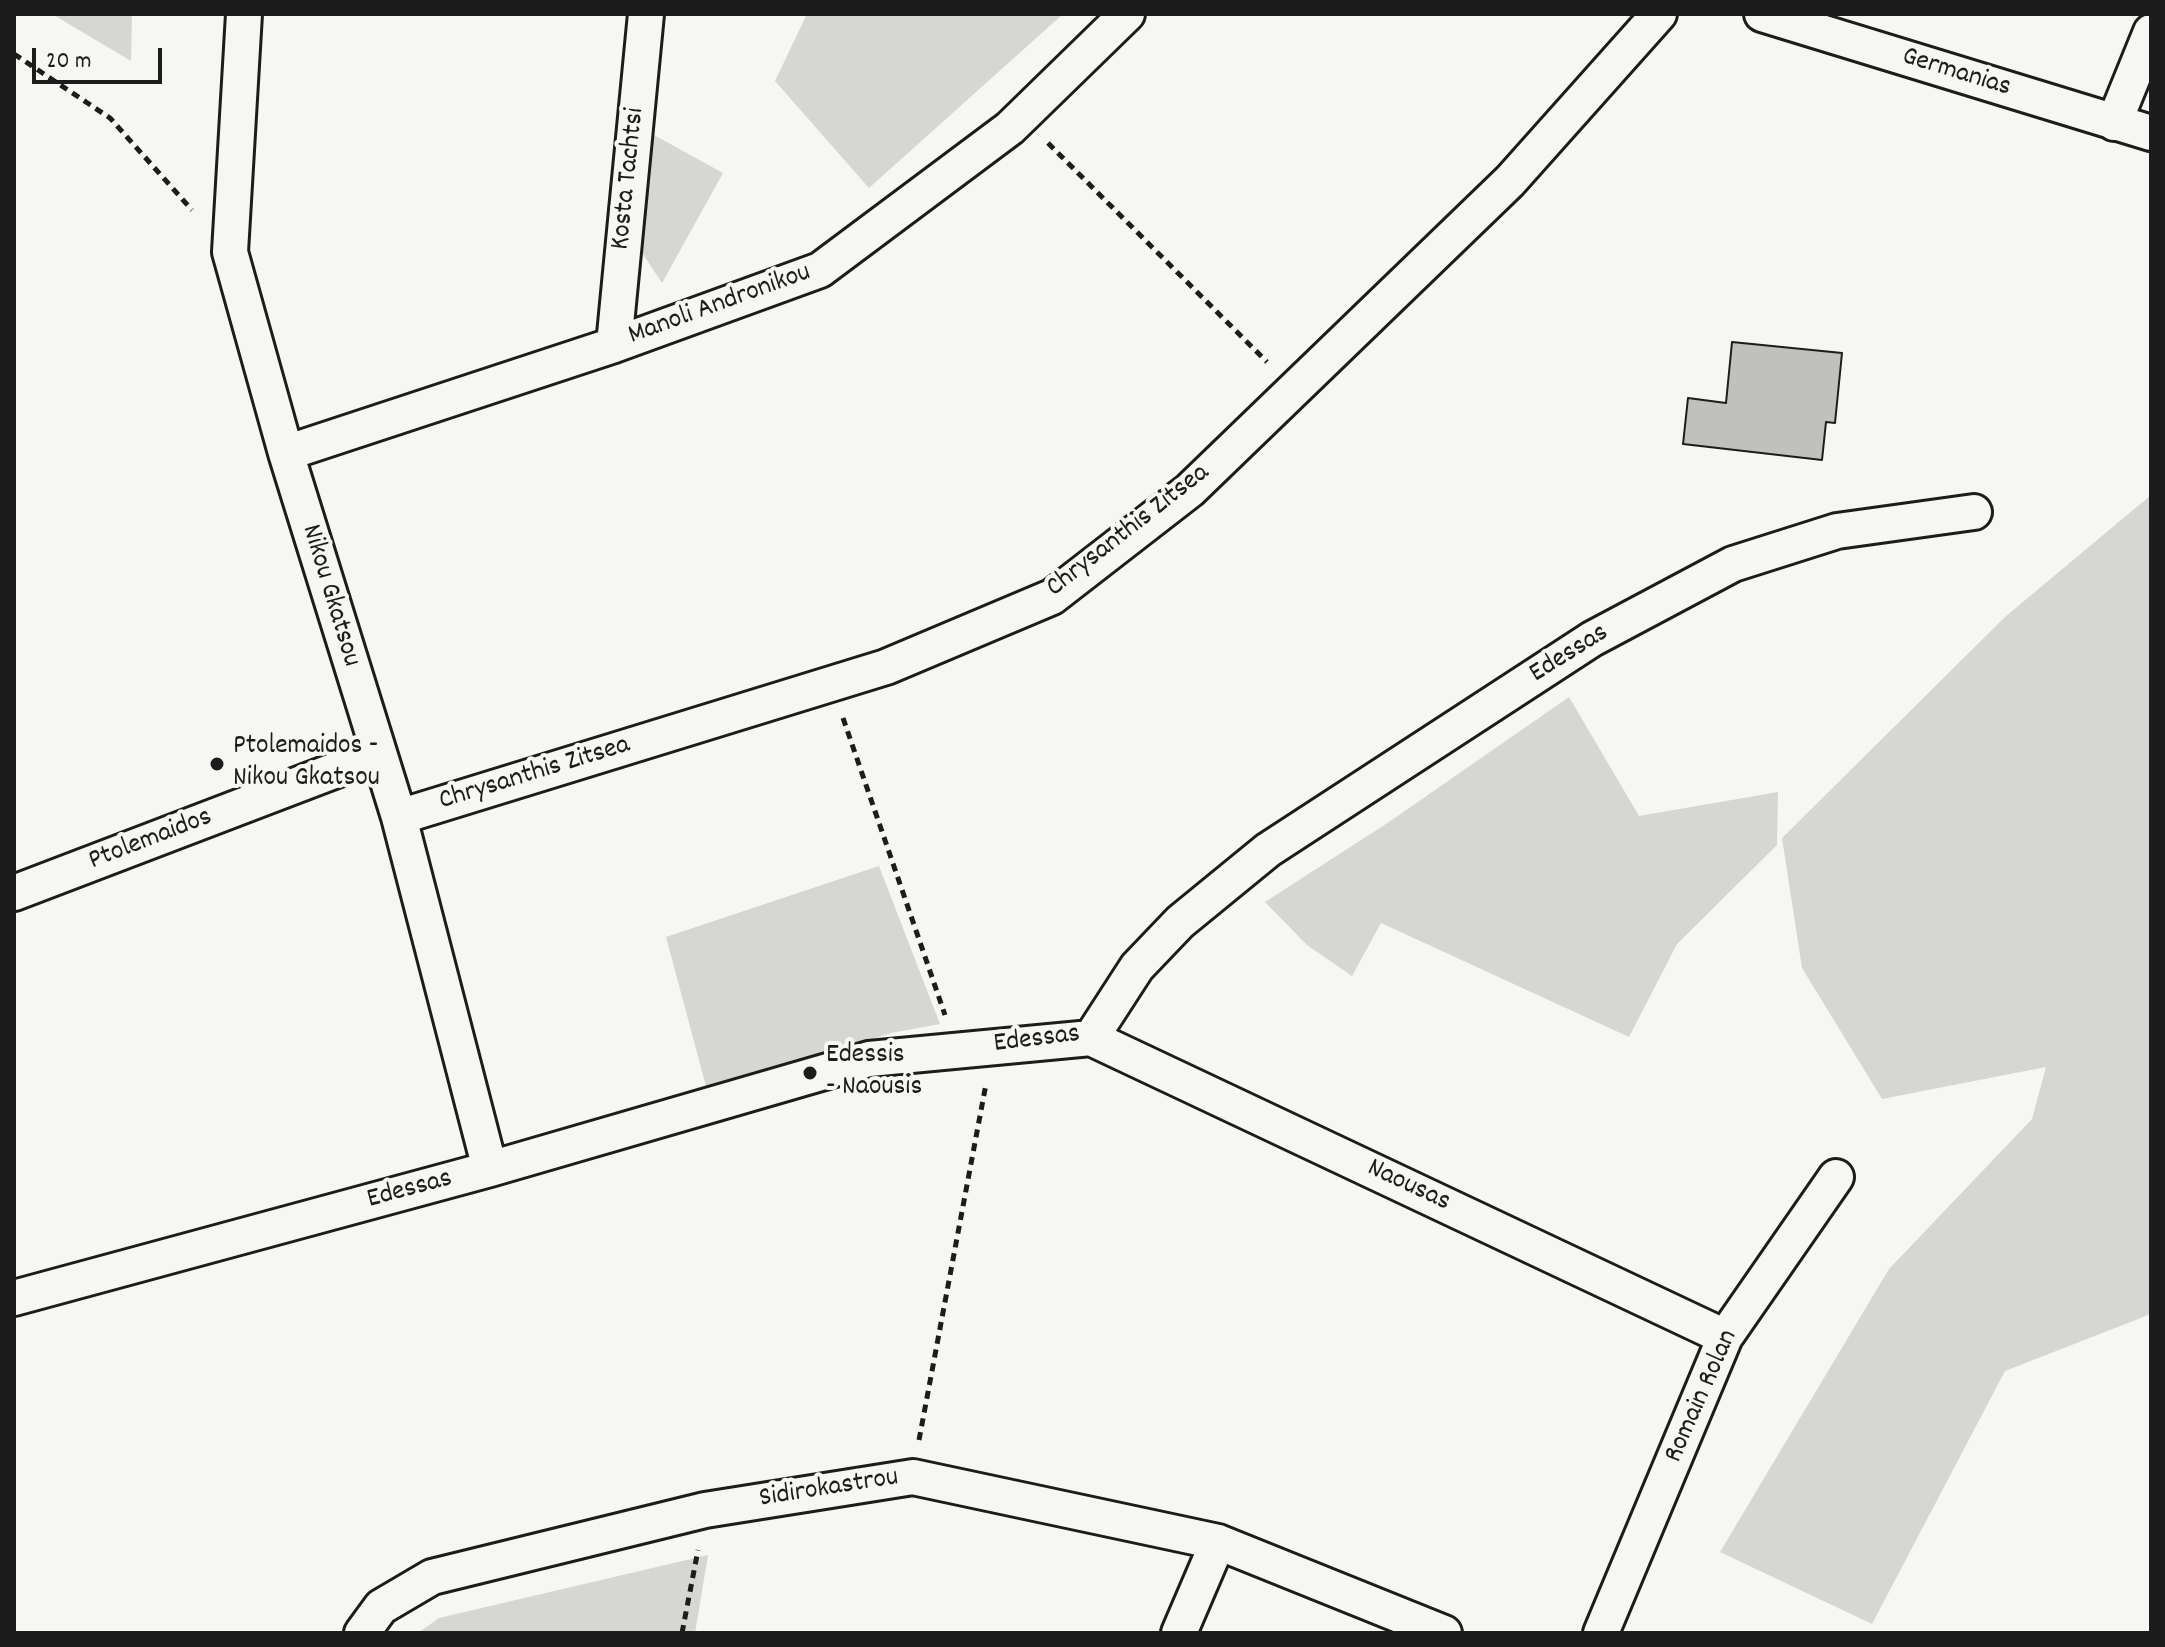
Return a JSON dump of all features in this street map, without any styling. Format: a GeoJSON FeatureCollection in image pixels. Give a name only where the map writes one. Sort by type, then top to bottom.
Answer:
{"type":"FeatureCollection","features":[{"type":"Feature","properties":{"kind":"street","name":"Nikou Gkatsou"},"geometry":{"type":"LineString","coordinates":[[244,14],[230,252],[286,453],[399,817],[490,1169]]}},
{"type":"Feature","properties":{"kind":"street","name":"Kosta Tachtsi"},"geometry":{"type":"LineString","coordinates":[[614,345],[646,14]]}},
{"type":"Feature","properties":{"kind":"street","name":"Manoli Andronikou"},"geometry":{"type":"LineString","coordinates":[[286,453],[614,345],[820,270],[1022,117],[1127,14]]}},
{"type":"Feature","properties":{"kind":"street","name":"Chrysanthis Zitsea"},"geometry":{"type":"LineString","coordinates":[[399,817],[886,667],[1052,597],[1190,490],[1510,181],[1659,14]]}},
{"type":"Feature","properties":{"kind":"street","name":"Germanias"},"geometry":{"type":"LineString","coordinates":[[1762,14],[2151,133]]}},
{"type":"Feature","properties":{"kind":"street"},"geometry":{"type":"LineString","coordinates":[[2114,123],[2151,32]]}},
{"type":"Feature","properties":{"kind":"street","name":"Edessas"},"geometry":{"type":"LineString","coordinates":[[14,1298],[490,1169],[869,1059],[1091,1038],[1137,967],[1180,922],[1268,850],[1592,639],[1733,564],[1837,531],[1974,512]]}},
{"type":"Feature","properties":{"kind":"street","name":"Ptolemaidos"},"geometry":{"type":"LineString","coordinates":[[14,893],[378,754]]}},
{"type":"Feature","properties":{"kind":"street","name":"Naousas"},"geometry":{"type":"LineString","coordinates":[[1091,1038],[1725,1337]]}},
{"type":"Feature","properties":{"kind":"street","name":"Romain Rolan"},"geometry":{"type":"LineString","coordinates":[[1601,1633],[1725,1337],[1836,1177]]}},
{"type":"Feature","properties":{"kind":"street","name":"Sidirokastrou"},"geometry":{"type":"LineString","coordinates":[[362,1633],[381,1607],[432,1577],[705,1510],[913,1477],[1218,1542],[1444,1633]]}},
{"type":"Feature","properties":{"kind":"street"},"geometry":{"type":"LineString","coordinates":[[1179,1633],[1218,1542]]}},
{"type":"Feature","properties":{"kind":"path"},"geometry":{"type":"LineString","coordinates":[[14,54],[110,118],[230,252]]}},
{"type":"Feature","properties":{"kind":"path"},"geometry":{"type":"LineString","coordinates":[[1022,117],[1294,390]]}},
{"type":"Feature","properties":{"kind":"path"},"geometry":{"type":"LineString","coordinates":[[832,684],[957,1050]]}},
{"type":"Feature","properties":{"kind":"path"},"geometry":{"type":"LineString","coordinates":[[913,1477],[993,1047]]}},
{"type":"Feature","properties":{"kind":"path"},"geometry":{"type":"LineString","coordinates":[[682,1633],[705,1510]]}},
{"type":"Feature","properties":{"kind":"shaded area"},"geometry":{"type":"Polygon","coordinates":[[[52,14],[132,14],[131,61],[52,14]]]}},
{"type":"Feature","properties":{"kind":"shaded area"},"geometry":{"type":"Polygon","coordinates":[[[807,14],[1063,14],[869,188],[775,81],[807,14]]]}},
{"type":"Feature","properties":{"kind":"shaded area"},"geometry":{"type":"Polygon","coordinates":[[[654,135],[723,173],[662,283],[643,254],[642,225],[654,135]]]}},
{"type":"Feature","properties":{"kind":"shaded area"},"geometry":{"type":"Polygon","coordinates":[[[2151,495],[2151,1314],[2005,1371],[1872,1624],[1720,1552],[1889,1269],[2032,1119],[2046,1067],[1882,1099],[1802,968],[1782,838],[2005,617],[2151,495]]]}},
{"type":"Feature","properties":{"kind":"shaded area"},"geometry":{"type":"Polygon","coordinates":[[[1569,697],[1639,816],[1778,792],[1777,845],[1677,944],[1629,1037],[1381,923],[1352,976],[1307,945],[1265,902],[1389,822],[1569,697]]]}},
{"type":"Feature","properties":{"kind":"shaded area"},"geometry":{"type":"Polygon","coordinates":[[[879,866],[940,1024],[891,1033],[707,1090],[666,937],[879,866]]]}},
{"type":"Feature","properties":{"kind":"shaded area"},"geometry":{"type":"Polygon","coordinates":[[[708,1555],[695,1633],[418,1633],[439,1618],[708,1555]]]}},
{"type":"Feature","properties":{"kind":"building"},"geometry":{"type":"Polygon","coordinates":[[[1732,342],[1842,353],[1835,423],[1826,422],[1822,460],[1683,444],[1688,398],[1726,403],[1732,342]]]}},
{"type":"Feature","properties":{"kind":"place","name":"Ptolemaidos - Nikou Gkatsou"},"geometry":{"type":"Point","coordinates":[217,764]}},
{"type":"Feature","properties":{"kind":"place","name":"Edessis - Naousis"},"geometry":{"type":"Point","coordinates":[810,1073]}}]}
